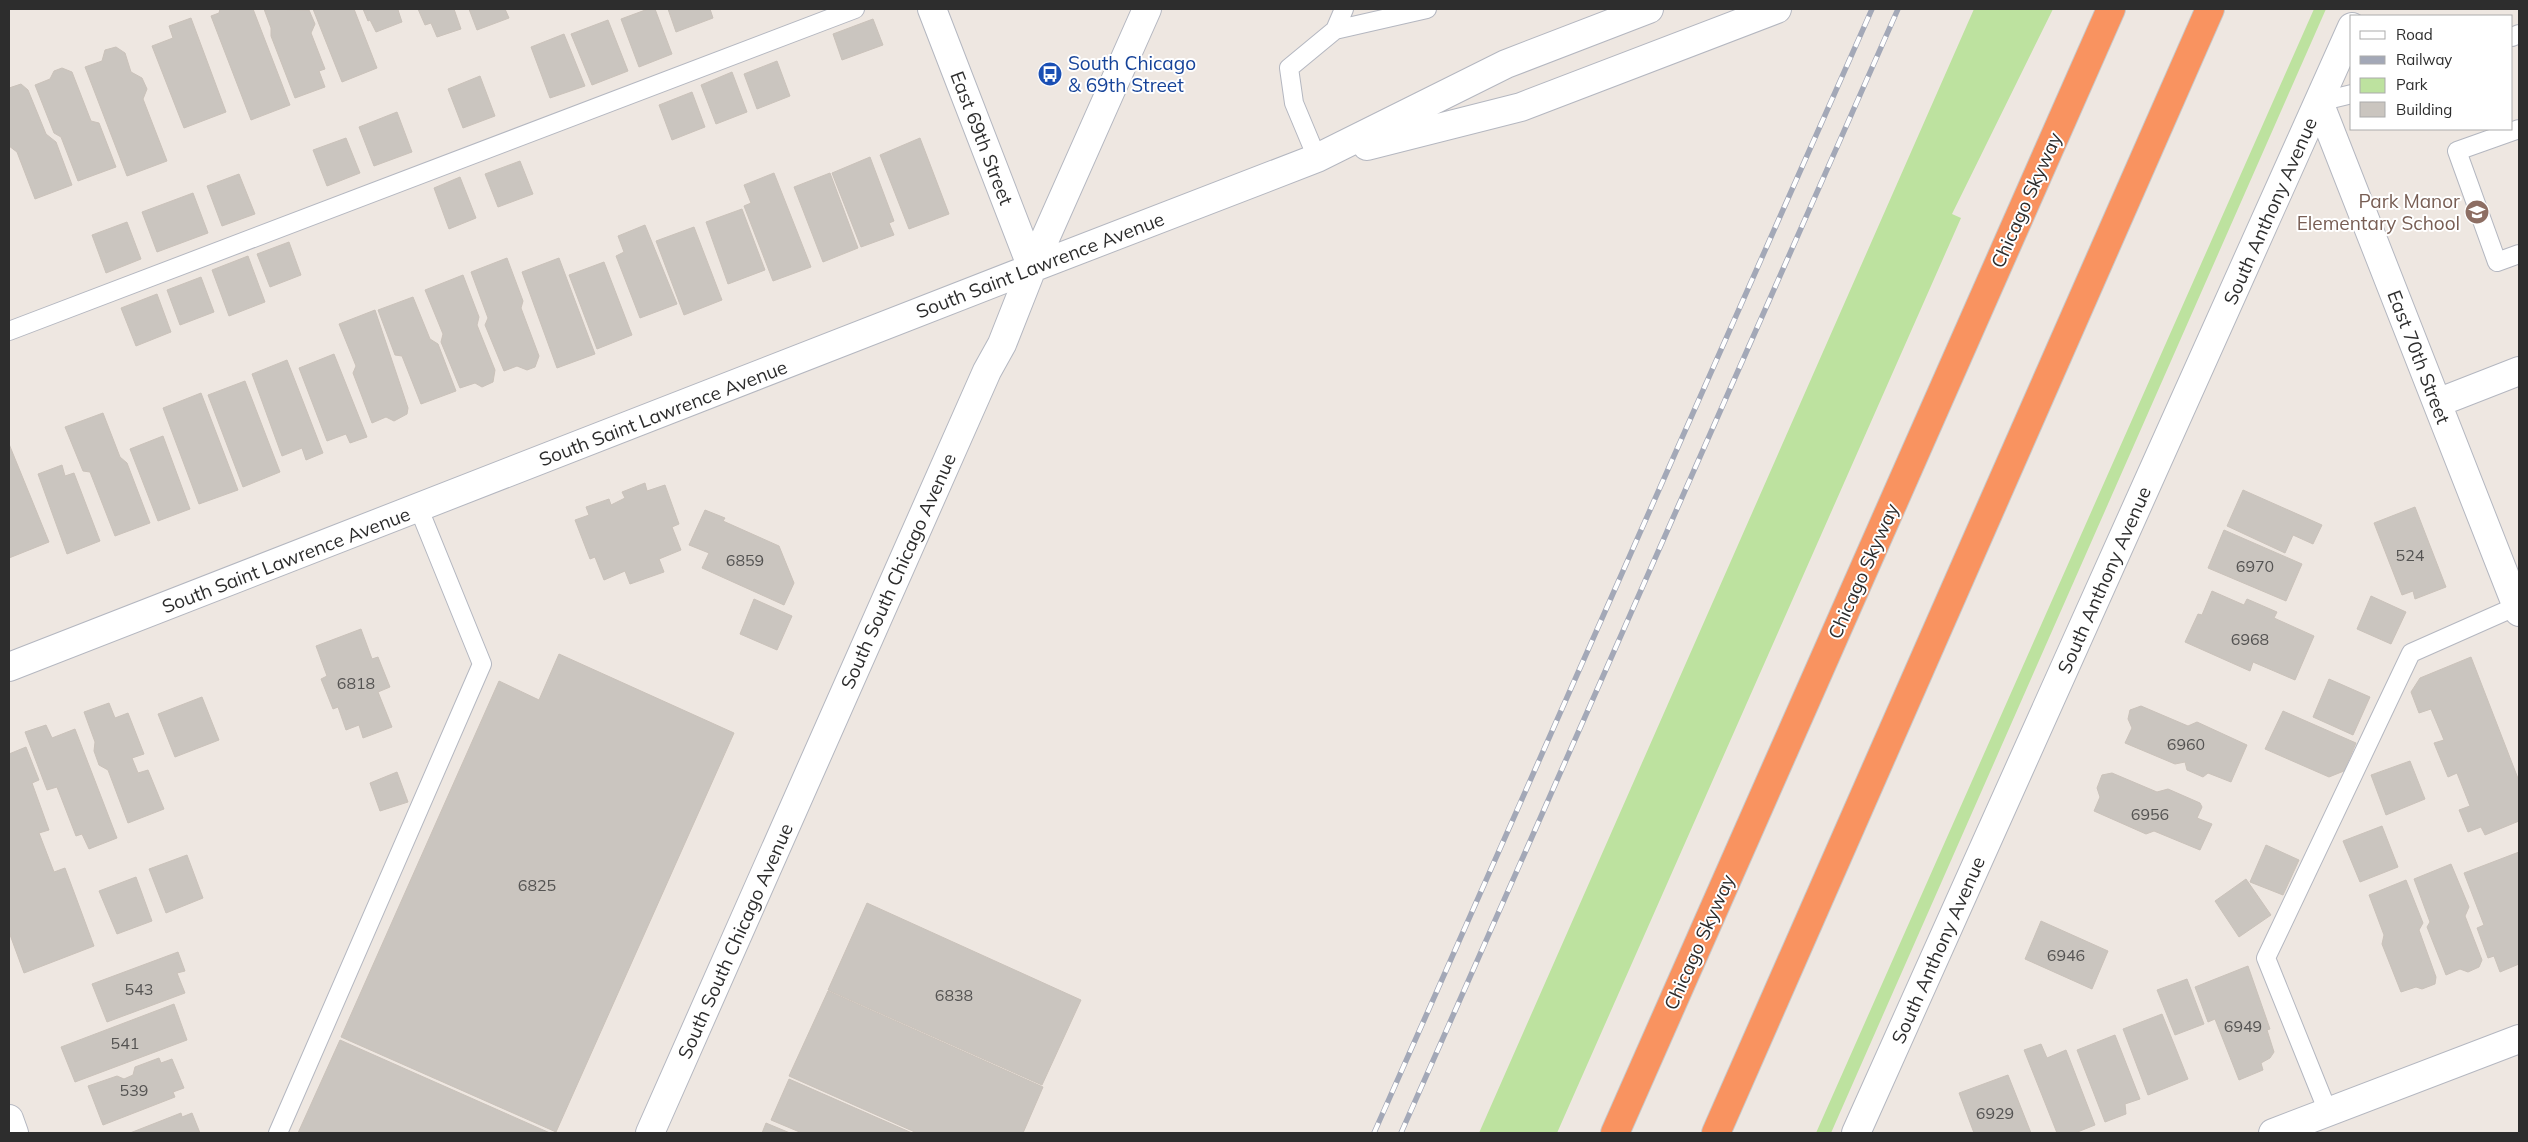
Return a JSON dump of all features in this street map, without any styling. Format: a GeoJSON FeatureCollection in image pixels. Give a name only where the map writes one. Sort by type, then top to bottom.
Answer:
{"type":"FeatureCollection","features":[{"type":"Feature","properties":{"kind":"highway","name":"Chicago Skyway"},"geometry":{"type":"LineString","coordinates":[[1615,1133],[2111,9]]}},
{"type":"Feature","properties":{"kind":"highway"},"geometry":{"type":"LineString","coordinates":[[1716,1133],[2210,9]]}},
{"type":"Feature","properties":{"kind":"street","name":"East 69th Street"},"geometry":{"type":"LineString","coordinates":[[932,9],[1032,268]]}},
{"type":"Feature","properties":{"kind":"street","name":"South South Chicago Avenue"},"geometry":{"type":"LineString","coordinates":[[650,1133],[987,371],[1002,344],[1032,268],[1147,9]]}},
{"type":"Feature","properties":{"kind":"street","name":"South Saint Lawrence Avenue"},"geometry":{"type":"LineString","coordinates":[[9,667],[1318,158],[1506,64],[1650,9]]}},
{"type":"Feature","properties":{"kind":"street","name":"South Saint Lawrence Avenue"},"geometry":{"type":"LineString","coordinates":[[1318,158],[1521,107],[1777,9]]}},
{"type":"Feature","properties":{"kind":"street","name":"South Anthony Avenue"},"geometry":{"type":"LineString","coordinates":[[1856,1133],[2350,32]]}},
{"type":"Feature","properties":{"kind":"street","name":"East 70th Street"},"geometry":{"type":"LineString","coordinates":[[2319,102],[2518,609]]}},
{"type":"Feature","properties":{"kind":"street"},"geometry":{"type":"LineString","coordinates":[[2437,403],[2519,371]]}},
{"type":"Feature","properties":{"kind":"street"},"geometry":{"type":"LineString","coordinates":[[2273,1133],[2519,1039]]}},
{"type":"Feature","properties":{"kind":"street"},"geometry":{"type":"LineString","coordinates":[[9,1119],[14,1133]]}},
{"type":"Feature","properties":{"kind":"lane"},"geometry":{"type":"LineString","coordinates":[[9,331],[855,9]]}},
{"type":"Feature","properties":{"kind":"lane"},"geometry":{"type":"LineString","coordinates":[[1335,30],[1344,9]]}},
{"type":"Feature","properties":{"kind":"lane"},"geometry":{"type":"LineString","coordinates":[[1318,158],[1294,103],[1289,68],[1335,30],[1428,9]]}},
{"type":"Feature","properties":{"kind":"lane"},"geometry":{"type":"LineString","coordinates":[[2319,102],[2350,94]]}},
{"type":"Feature","properties":{"kind":"lane"},"geometry":{"type":"LineString","coordinates":[[2519,129],[2458,151],[2496,262],[2519,254]]}},
{"type":"Feature","properties":{"kind":"lane"},"geometry":{"type":"LineString","coordinates":[[278,1133],[482,664],[419,508]]}},
{"type":"Feature","properties":{"kind":"lane"},"geometry":{"type":"LineString","coordinates":[[2328,1112],[2266,958],[2411,653],[2518,609]]}},
{"type":"Feature","properties":{"kind":"green space"},"geometry":{"type":"Polygon","coordinates":[[[1974,9],[2053,9],[1952,214],[1961,218],[1557,1133],[1479,1133],[1974,9]]]}},
{"type":"Feature","properties":{"kind":"green space"},"geometry":{"type":"Polygon","coordinates":[[[2314,9],[2326,9],[1831,1133],[1816,1133],[2314,9]]]}},
{"type":"Feature","properties":{"kind":"building"},"geometry":{"type":"Polygon","coordinates":[[[220,9],[253,9],[290,105],[251,120],[211,16],[219,13],[220,9]]]}},
{"type":"Feature","properties":{"kind":"building"},"geometry":{"type":"Polygon","coordinates":[[[264,9],[309,10],[315,24],[311,33],[325,69],[319,71],[325,87],[295,98],[271,36],[271,28],[264,9]]]}},
{"type":"Feature","properties":{"kind":"building"},"geometry":{"type":"Polygon","coordinates":[[[313,9],[354,9],[377,68],[342,82],[313,9]]]}},
{"type":"Feature","properties":{"kind":"building"},"geometry":{"type":"Polygon","coordinates":[[[363,9],[400,9],[398,10],[402,22],[376,32],[370,20],[368,21],[363,9]]]}},
{"type":"Feature","properties":{"kind":"building"},"geometry":{"type":"Polygon","coordinates":[[[418,9],[454,9],[461,29],[437,37],[431,23],[425,25],[418,9]]]}},
{"type":"Feature","properties":{"kind":"building"},"geometry":{"type":"Polygon","coordinates":[[[469,9],[505,9],[509,18],[477,30],[469,9]]]}},
{"type":"Feature","properties":{"kind":"building"},"geometry":{"type":"Polygon","coordinates":[[[648,9],[655,9],[672,54],[639,67],[621,19],[648,9]]]}},
{"type":"Feature","properties":{"kind":"building"},"geometry":{"type":"Polygon","coordinates":[[[668,9],[710,9],[713,18],[676,32],[668,9]]]}},
{"type":"Feature","properties":{"kind":"building"},"geometry":{"type":"Polygon","coordinates":[[[191,18],[226,112],[184,128],[152,46],[173,38],[169,26],[191,18]]]}},
{"type":"Feature","properties":{"kind":"building"},"geometry":{"type":"Polygon","coordinates":[[[873,19],[883,45],[842,60],[833,34],[873,19]]]}},
{"type":"Feature","properties":{"kind":"building"},"geometry":{"type":"Polygon","coordinates":[[[608,20],[628,71],[592,85],[571,34],[608,20]]]}},
{"type":"Feature","properties":{"kind":"building"},"geometry":{"type":"Polygon","coordinates":[[[564,34],[585,86],[550,98],[531,47],[564,34]]]}},
{"type":"Feature","properties":{"kind":"building"},"geometry":{"type":"Polygon","coordinates":[[[116,47],[125,53],[131,72],[142,78],[147,89],[143,99],[167,161],[127,176],[85,67],[102,61],[105,50],[116,47]]]}},
{"type":"Feature","properties":{"kind":"building"},"geometry":{"type":"Polygon","coordinates":[[[777,61],[790,96],[757,109],[744,74],[777,61]]]}},
{"type":"Feature","properties":{"kind":"building"},"geometry":{"type":"Polygon","coordinates":[[[62,68],[72,72],[91,121],[99,123],[116,167],[78,181],[61,137],[54,133],[35,85],[50,79],[54,71],[62,68]]]}},
{"type":"Feature","properties":{"kind":"building"},"geometry":{"type":"Polygon","coordinates":[[[732,72],[747,112],[716,124],[701,85],[732,72]]]}},
{"type":"Feature","properties":{"kind":"building"},"geometry":{"type":"Polygon","coordinates":[[[480,76],[495,116],[463,128],[448,89],[480,76]]]}},
{"type":"Feature","properties":{"kind":"building"},"geometry":{"type":"Polygon","coordinates":[[[21,84],[28,90],[46,134],[56,142],[72,185],[35,199],[17,152],[9,146],[9,88],[21,84]]]}},
{"type":"Feature","properties":{"kind":"building"},"geometry":{"type":"Polygon","coordinates":[[[692,92],[705,127],[672,140],[659,105],[692,92]]]}},
{"type":"Feature","properties":{"kind":"building"},"geometry":{"type":"Polygon","coordinates":[[[397,112],[412,152],[374,166],[359,127],[397,112]]]}},
{"type":"Feature","properties":{"kind":"building"},"geometry":{"type":"Polygon","coordinates":[[[346,138],[360,173],[327,186],[313,150],[346,138]]]}},
{"type":"Feature","properties":{"kind":"building"},"geometry":{"type":"Polygon","coordinates":[[[920,138],[949,214],[909,229],[880,155],[920,138]]]}},
{"type":"Feature","properties":{"kind":"building"},"geometry":{"type":"Polygon","coordinates":[[[870,157],[894,221],[889,223],[894,235],[861,247],[832,173],[870,157]]]}},
{"type":"Feature","properties":{"kind":"building"},"geometry":{"type":"Polygon","coordinates":[[[520,161],[533,194],[498,207],[485,174],[520,161]]]}},
{"type":"Feature","properties":{"kind":"building"},"geometry":{"type":"Polygon","coordinates":[[[774,173],[811,267],[773,281],[744,206],[751,203],[744,185],[774,173]]]}},
{"type":"Feature","properties":{"kind":"building"},"geometry":{"type":"Polygon","coordinates":[[[830,173],[858,248],[823,262],[794,187],[830,173]]]}},
{"type":"Feature","properties":{"kind":"building"},"geometry":{"type":"Polygon","coordinates":[[[239,174],[255,214],[222,226],[207,186],[239,174]]]}},
{"type":"Feature","properties":{"kind":"building"},"geometry":{"type":"Polygon","coordinates":[[[460,177],[476,218],[449,229],[434,188],[460,177]]]}},
{"type":"Feature","properties":{"kind":"building"},"geometry":{"type":"Polygon","coordinates":[[[193,193],[208,233],[157,252],[142,212],[193,193]]]}},
{"type":"Feature","properties":{"kind":"building"},"geometry":{"type":"Polygon","coordinates":[[[742,209],[765,270],[728,284],[706,222],[742,209]]]}},
{"type":"Feature","properties":{"kind":"building"},"geometry":{"type":"Polygon","coordinates":[[[127,222],[141,259],[106,273],[92,235],[127,222]]]}},
{"type":"Feature","properties":{"kind":"building"},"geometry":{"type":"Polygon","coordinates":[[[645,225],[677,304],[640,318],[616,256],[624,252],[618,236],[645,225]]]}},
{"type":"Feature","properties":{"kind":"building"},"geometry":{"type":"Polygon","coordinates":[[[694,227],[722,300],[684,315],[656,241],[694,227]]]}},
{"type":"Feature","properties":{"kind":"building"},"geometry":{"type":"Polygon","coordinates":[[[289,242],[301,275],[270,287],[257,254],[289,242]]]}},
{"type":"Feature","properties":{"kind":"building"},"geometry":{"type":"Polygon","coordinates":[[[248,256],[265,302],[229,316],[212,270],[248,256]]]}},
{"type":"Feature","properties":{"kind":"building"},"geometry":{"type":"Polygon","coordinates":[[[507,258],[523,301],[521,308],[539,356],[535,367],[527,370],[517,366],[504,371],[485,325],[488,318],[471,272],[507,258]]]}},
{"type":"Feature","properties":{"kind":"building"},"geometry":{"type":"Polygon","coordinates":[[[559,258],[595,354],[557,368],[522,272],[559,258]]]}},
{"type":"Feature","properties":{"kind":"building"},"geometry":{"type":"Polygon","coordinates":[[[604,262],[632,335],[597,349],[569,275],[604,262]]]}},
{"type":"Feature","properties":{"kind":"building"},"geometry":{"type":"Polygon","coordinates":[[[463,275],[479,317],[477,325],[495,370],[493,382],[482,387],[475,383],[460,388],[441,342],[443,334],[425,290],[463,275]]]}},
{"type":"Feature","properties":{"kind":"building"},"geometry":{"type":"Polygon","coordinates":[[[201,277],[214,312],[180,325],[167,290],[201,277]]]}},
{"type":"Feature","properties":{"kind":"building"},"geometry":{"type":"Polygon","coordinates":[[[157,294],[171,332],[136,346],[121,308],[157,294]]]}},
{"type":"Feature","properties":{"kind":"building"},"geometry":{"type":"Polygon","coordinates":[[[413,297],[430,339],[438,344],[456,391],[421,404],[402,356],[395,355],[378,310],[413,297]]]}},
{"type":"Feature","properties":{"kind":"building"},"geometry":{"type":"Polygon","coordinates":[[[375,310],[408,408],[407,414],[394,421],[386,417],[372,423],[353,373],[356,366],[339,324],[375,310]]]}},
{"type":"Feature","properties":{"kind":"building"},"geometry":{"type":"Polygon","coordinates":[[[334,354],[367,437],[350,443],[346,434],[327,441],[299,368],[334,354]]]}},
{"type":"Feature","properties":{"kind":"building"},"geometry":{"type":"Polygon","coordinates":[[[287,360],[323,453],[306,460],[302,448],[282,456],[252,374],[287,360]]]}},
{"type":"Feature","properties":{"kind":"building"},"geometry":{"type":"Polygon","coordinates":[[[245,381],[280,472],[243,487],[208,395],[245,381]]]}},
{"type":"Feature","properties":{"kind":"building"},"geometry":{"type":"Polygon","coordinates":[[[201,393],[238,490],[199,504],[163,408],[201,393]]]}},
{"type":"Feature","properties":{"kind":"building"},"geometry":{"type":"Polygon","coordinates":[[[103,413],[120,457],[127,463],[150,523],[115,536],[90,472],[83,471],[65,427],[103,413]]]}},
{"type":"Feature","properties":{"kind":"building"},"geometry":{"type":"Polygon","coordinates":[[[163,436],[190,509],[158,521],[130,449],[163,436]]]}},
{"type":"Feature","properties":{"kind":"building"},"geometry":{"type":"Polygon","coordinates":[[[9,444],[49,542],[9,558],[9,444]]]}},
{"type":"Feature","properties":{"kind":"building"},"geometry":{"type":"Polygon","coordinates":[[[62,465],[65,476],[74,473],[100,541],[67,554],[38,474],[62,465]]]}},
{"type":"Feature","properties":{"kind":"building"},"geometry":{"type":"Polygon","coordinates":[[[645,483],[647,491],[665,485],[679,524],[672,527],[681,550],[659,559],[664,572],[630,584],[625,571],[604,580],[595,557],[590,559],[575,520],[589,515],[586,507],[609,499],[611,505],[625,498],[622,492],[645,483]]]}},
{"type":"Feature","properties":{"kind":"building"},"geometry":{"type":"Polygon","coordinates":[[[2243,490],[2322,525],[2313,544],[2293,535],[2285,553],[2227,526],[2243,490]]]}},
{"type":"Feature","properties":{"kind":"building"},"geometry":{"type":"Polygon","coordinates":[[[2415,507],[2446,587],[2415,599],[2413,591],[2402,595],[2374,523],[2415,507]]]}},
{"type":"Feature","properties":{"kind":"building"},"geometry":{"type":"Polygon","coordinates":[[[705,510],[725,518],[723,521],[779,546],[794,583],[784,605],[702,568],[709,553],[689,545],[705,510]]]}},
{"type":"Feature","properties":{"kind":"building"},"geometry":{"type":"Polygon","coordinates":[[[2224,530],[2302,564],[2286,601],[2208,568],[2224,530]]]}},
{"type":"Feature","properties":{"kind":"building"},"geometry":{"type":"Polygon","coordinates":[[[2212,591],[2244,605],[2247,599],[2277,612],[2274,618],[2314,636],[2295,680],[2253,662],[2250,671],[2185,642],[2198,614],[2202,615],[2212,591]]]}},
{"type":"Feature","properties":{"kind":"building"},"geometry":{"type":"Polygon","coordinates":[[[2371,596],[2406,612],[2391,644],[2357,629],[2371,596]]]}},
{"type":"Feature","properties":{"kind":"building"},"geometry":{"type":"Polygon","coordinates":[[[754,599],[792,616],[777,650],[740,634],[754,599]]]}},
{"type":"Feature","properties":{"kind":"building"},"geometry":{"type":"Polygon","coordinates":[[[361,629],[372,659],[378,657],[390,687],[378,692],[392,727],[363,738],[359,725],[346,730],[338,707],[333,709],[321,679],[327,676],[316,646],[361,629]]]}},
{"type":"Feature","properties":{"kind":"building"},"geometry":{"type":"Polygon","coordinates":[[[559,654],[734,733],[556,1132],[341,1037],[499,681],[539,700],[559,654]]]}},
{"type":"Feature","properties":{"kind":"building"},"geometry":{"type":"Polygon","coordinates":[[[2471,657],[2519,781],[2519,821],[2485,835],[2481,827],[2468,832],[2459,810],[2470,806],[2457,773],[2448,777],[2434,743],[2444,740],[2431,709],[2419,713],[2411,692],[2420,678],[2471,657]]]}},
{"type":"Feature","properties":{"kind":"building"},"geometry":{"type":"Polygon","coordinates":[[[2329,679],[2370,697],[2353,735],[2313,717],[2329,679]]]}},
{"type":"Feature","properties":{"kind":"building"},"geometry":{"type":"Polygon","coordinates":[[[202,697],[219,740],[175,757],[158,714],[202,697]]]}},
{"type":"Feature","properties":{"kind":"building"},"geometry":{"type":"Polygon","coordinates":[[[109,703],[115,718],[128,713],[144,754],[132,758],[138,773],[148,770],[164,809],[128,823],[108,770],[99,765],[94,751],[95,742],[84,712],[109,703]]]}},
{"type":"Feature","properties":{"kind":"building"},"geometry":{"type":"Polygon","coordinates":[[[2141,706],[2188,726],[2197,722],[2247,745],[2231,782],[2208,773],[2203,777],[2187,770],[2185,762],[2175,764],[2125,743],[2132,728],[2128,719],[2130,710],[2141,706]]]}},
{"type":"Feature","properties":{"kind":"building"},"geometry":{"type":"Polygon","coordinates":[[[2283,711],[2356,743],[2344,771],[2329,777],[2265,749],[2283,711]]]}},
{"type":"Feature","properties":{"kind":"building"},"geometry":{"type":"Polygon","coordinates":[[[46,725],[52,738],[75,729],[117,838],[89,849],[82,834],[76,836],[57,787],[47,790],[25,732],[46,725]]]}},
{"type":"Feature","properties":{"kind":"building"},"geometry":{"type":"Polygon","coordinates":[[[26,747],[39,780],[32,783],[49,830],[39,833],[54,872],[65,868],[94,946],[24,973],[9,932],[9,754],[26,747]]]}},
{"type":"Feature","properties":{"kind":"building"},"geometry":{"type":"Polygon","coordinates":[[[2410,761],[2425,799],[2386,815],[2371,775],[2410,761]]]}},
{"type":"Feature","properties":{"kind":"building"},"geometry":{"type":"Polygon","coordinates":[[[397,772],[408,802],[380,811],[370,783],[397,772]]]}},
{"type":"Feature","properties":{"kind":"building"},"geometry":{"type":"Polygon","coordinates":[[[2112,773],[2157,792],[2168,789],[2200,803],[2202,807],[2197,818],[2212,824],[2200,850],[2154,831],[2146,834],[2094,811],[2100,797],[2097,788],[2102,775],[2112,773]]]}},
{"type":"Feature","properties":{"kind":"building"},"geometry":{"type":"Polygon","coordinates":[[[2382,826],[2398,867],[2360,882],[2343,841],[2382,826]]]}},
{"type":"Feature","properties":{"kind":"building"},"geometry":{"type":"Polygon","coordinates":[[[2266,845],[2299,860],[2283,895],[2250,882],[2266,845]]]}},
{"type":"Feature","properties":{"kind":"building"},"geometry":{"type":"Polygon","coordinates":[[[2519,852],[2519,964],[2500,972],[2494,956],[2488,958],[2477,928],[2484,925],[2464,873],[2519,852]]]}},
{"type":"Feature","properties":{"kind":"building"},"geometry":{"type":"Polygon","coordinates":[[[187,855],[203,898],[166,913],[149,869],[187,855]]]}},
{"type":"Feature","properties":{"kind":"building"},"geometry":{"type":"Polygon","coordinates":[[[2451,864],[2469,907],[2465,916],[2482,960],[2479,967],[2468,972],[2460,969],[2446,975],[2427,927],[2430,922],[2414,879],[2451,864]]]}},
{"type":"Feature","properties":{"kind":"building"},"geometry":{"type":"Polygon","coordinates":[[[136,877],[152,921],[117,934],[99,891],[136,877]]]}},
{"type":"Feature","properties":{"kind":"building"},"geometry":{"type":"Polygon","coordinates":[[[2246,879],[2271,915],[2239,937],[2215,901],[2246,879]]]}},
{"type":"Feature","properties":{"kind":"building"},"geometry":{"type":"Polygon","coordinates":[[[2406,880],[2423,923],[2419,930],[2436,977],[2435,984],[2422,989],[2416,987],[2401,992],[2382,944],[2384,935],[2369,895],[2406,880]]]}},
{"type":"Feature","properties":{"kind":"building"},"geometry":{"type":"Polygon","coordinates":[[[867,903],[1081,1000],[1042,1085],[828,990],[867,903]]]}},
{"type":"Feature","properties":{"kind":"building"},"geometry":{"type":"Polygon","coordinates":[[[2041,921],[2108,951],[2092,989],[2025,959],[2041,921]]]}},
{"type":"Feature","properties":{"kind":"building"},"geometry":{"type":"Polygon","coordinates":[[[178,952],[185,971],[177,973],[185,993],[107,1022],[92,984],[178,952]]]}},
{"type":"Feature","properties":{"kind":"building"},"geometry":{"type":"Polygon","coordinates":[[[2248,966],[2270,1029],[2267,1030],[2274,1052],[2270,1058],[2261,1063],[2263,1070],[2239,1080],[2215,1019],[2208,1022],[2195,987],[2248,966]]]}},
{"type":"Feature","properties":{"kind":"building"},"geometry":{"type":"Polygon","coordinates":[[[2187,979],[2204,1024],[2175,1035],[2157,990],[2187,979]]]}},
{"type":"Feature","properties":{"kind":"building"},"geometry":{"type":"Polygon","coordinates":[[[828,991],[1043,1087],[1023,1133],[917,1133],[789,1076],[828,991]]]}},
{"type":"Feature","properties":{"kind":"building"},"geometry":{"type":"Polygon","coordinates":[[[174,1004],[187,1040],[75,1082],[61,1047],[174,1004]]]}},
{"type":"Feature","properties":{"kind":"building"},"geometry":{"type":"Polygon","coordinates":[[[2162,1014],[2188,1079],[2148,1095],[2123,1029],[2162,1014]]]}},
{"type":"Feature","properties":{"kind":"building"},"geometry":{"type":"Polygon","coordinates":[[[2115,1035],[2140,1099],[2125,1104],[2126,1114],[2105,1122],[2077,1050],[2115,1035]]]}},
{"type":"Feature","properties":{"kind":"building"},"geometry":{"type":"Polygon","coordinates":[[[340,1040],[550,1133],[298,1133],[340,1040]]]}},
{"type":"Feature","properties":{"kind":"building"},"geometry":{"type":"Polygon","coordinates":[[[2041,1044],[2047,1058],[2066,1050],[2095,1125],[2075,1133],[2057,1133],[2024,1050],[2041,1044]]]}},
{"type":"Feature","properties":{"kind":"building"},"geometry":{"type":"Polygon","coordinates":[[[159,1058],[161,1063],[172,1059],[184,1088],[173,1092],[175,1097],[103,1125],[88,1086],[117,1076],[124,1079],[133,1075],[135,1067],[159,1058]]]}},
{"type":"Feature","properties":{"kind":"building"},"geometry":{"type":"Polygon","coordinates":[[[2008,1075],[2031,1133],[1974,1133],[1959,1093],[2008,1075]]]}},
{"type":"Feature","properties":{"kind":"building"},"geometry":{"type":"Polygon","coordinates":[[[789,1079],[912,1133],[802,1133],[771,1120],[789,1079]]]}},
{"type":"Feature","properties":{"kind":"building"},"geometry":{"type":"Polygon","coordinates":[[[181,1113],[182,1117],[192,1113],[200,1133],[130,1133],[181,1113]]]}},
{"type":"Feature","properties":{"kind":"building"},"geometry":{"type":"Polygon","coordinates":[[[766,1123],[790,1133],[762,1133],[766,1123]]]}},
{"type":"Feature","properties":{"kind":"railway"},"geometry":{"type":"LineString","coordinates":[[1374,1133],[1872,9]]}},
{"type":"Feature","properties":{"kind":"railway"},"geometry":{"type":"LineString","coordinates":[[1401,1133],[1898,9]]}},
{"type":"Feature","properties":{"kind":"place","name":"South Chicago & 69th Street"},"geometry":{"type":"Point","coordinates":[1050,74]}},
{"type":"Feature","properties":{"kind":"place","name":"Park Manor Elementary School"},"geometry":{"type":"Point","coordinates":[2477,212]}}]}
